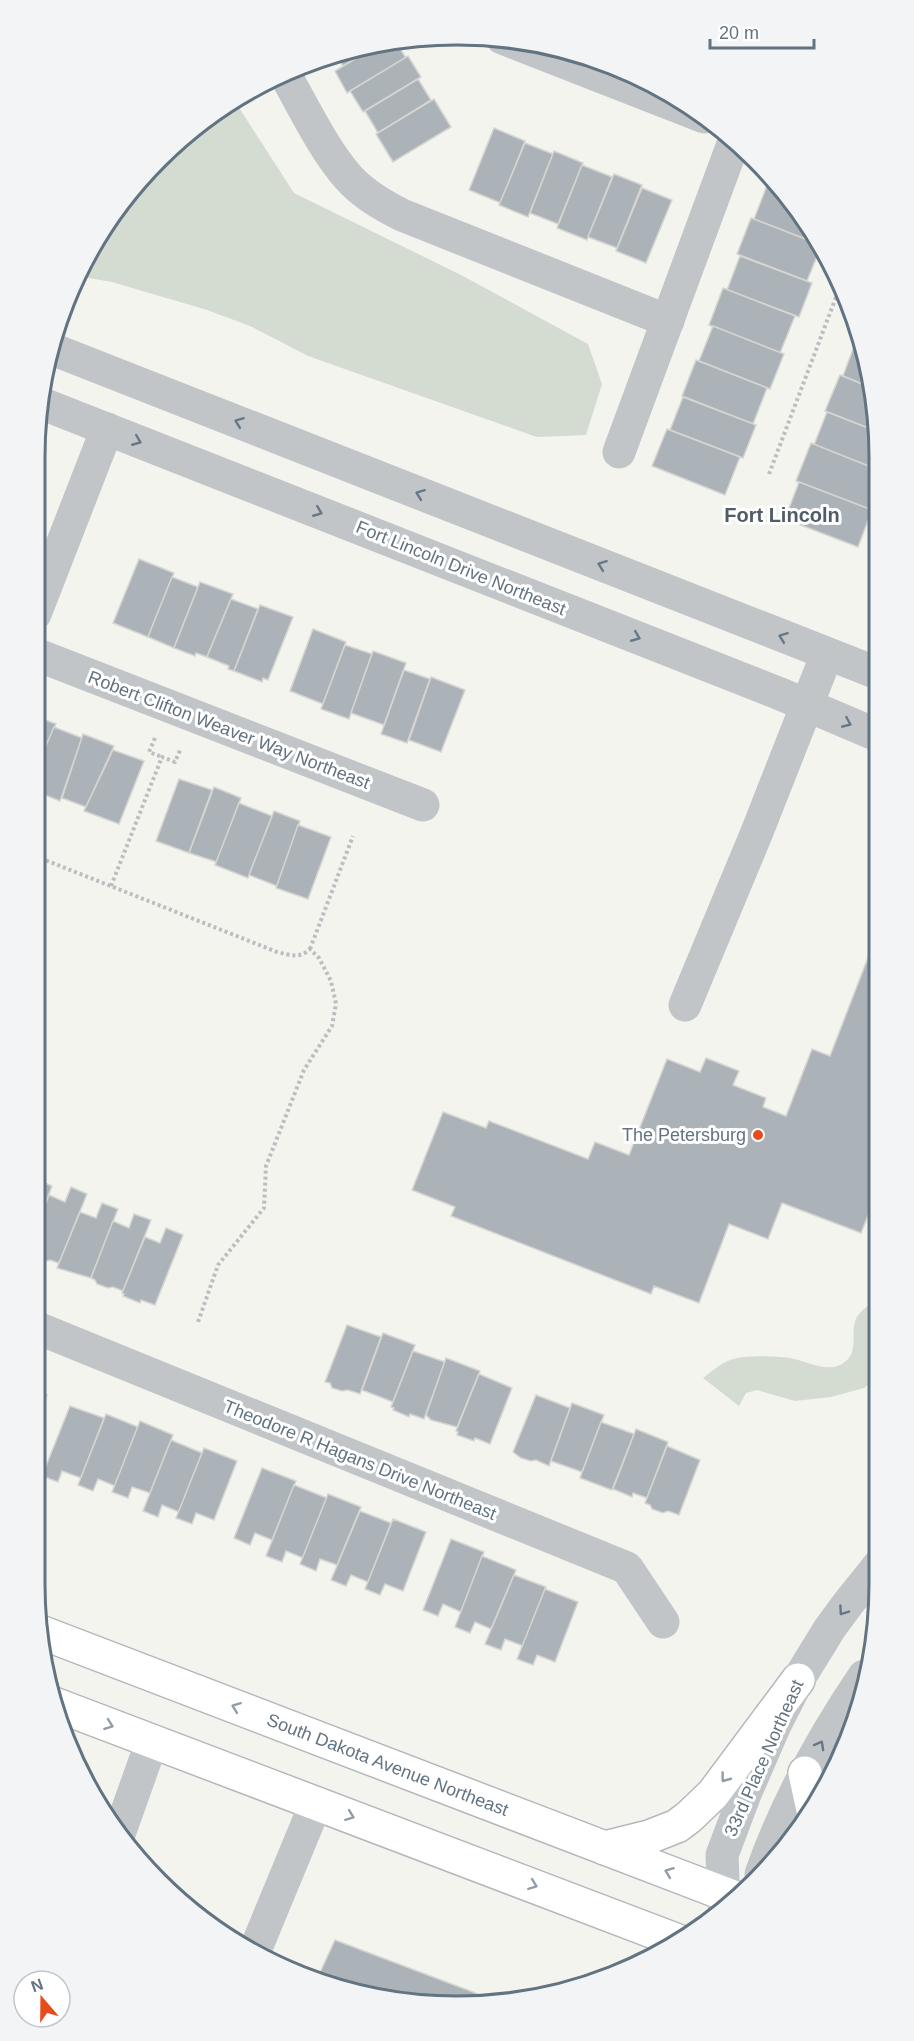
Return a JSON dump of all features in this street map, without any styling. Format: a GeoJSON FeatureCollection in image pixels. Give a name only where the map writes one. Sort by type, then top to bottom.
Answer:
{"type":"FeatureCollection","features":[{"type":"Feature","properties":{"kind":"main road","name":"South Dakota Avenue Northeast"},"geometry":{"type":"LineString","coordinates":[[49,1635],[605,1848],[725,1897]]}},
{"type":"Feature","properties":{"kind":"main road"},"geometry":{"type":"LineString","coordinates":[[605,1848],[656,1834],[677,1826],[689,1817],[724,1779],[798,1680]]}},
{"type":"Feature","properties":{"kind":"main road"},"geometry":{"type":"LineString","coordinates":[[64,1708],[669,1937]]}},
{"type":"Feature","properties":{"kind":"main road"},"geometry":{"type":"LineString","coordinates":[[804,1773],[810,1797]]}},
{"type":"Feature","properties":{"kind":"street"},"geometry":{"type":"LineString","coordinates":[[289,81],[348,177],[381,204],[402,215],[668,321]]}},
{"type":"Feature","properties":{"kind":"street"},"geometry":{"type":"LineString","coordinates":[[619,452],[731,149]]}},
{"type":"Feature","properties":{"kind":"street"},"geometry":{"type":"LineString","coordinates":[[59,352],[869,670]]}},
{"type":"Feature","properties":{"kind":"street","name":"Fort Lincoln Drive Northeast"},"geometry":{"type":"LineString","coordinates":[[49,406],[869,732]]}},
{"type":"Feature","properties":{"kind":"street"},"geometry":{"type":"LineString","coordinates":[[45,586],[107,429]]}},
{"type":"Feature","properties":{"kind":"street"},"geometry":{"type":"LineString","coordinates":[[685,1005],[808,706],[827,654]]}},
{"type":"Feature","properties":{"kind":"street","name":"Robert Clifton Weaver Way Northeast"},"geometry":{"type":"LineString","coordinates":[[45,658],[423,806]]}},
{"type":"Feature","properties":{"kind":"street","name":"Theodore R Hagans Drive Northeast"},"geometry":{"type":"LineString","coordinates":[[45,1331],[627,1568],[663,1622]]}},
{"type":"Feature","properties":{"kind":"street","name":"33rd Place Northeast"},"geometry":{"type":"LineString","coordinates":[[727,1896],[722,1855],[758,1762],[798,1680],[850,1600],[869,1577]]}},
{"type":"Feature","properties":{"kind":"street"},"geometry":{"type":"LineString","coordinates":[[768,1855],[775,1834],[804,1773],[855,1689]]}},
{"type":"Feature","properties":{"kind":"street"},"geometry":{"type":"LineString","coordinates":[[122,1824],[152,1741]]}},
{"type":"Feature","properties":{"kind":"street"},"geometry":{"type":"LineString","coordinates":[[258,1945],[316,1803]]}},
{"type":"Feature","properties":{"kind":"path"},"geometry":{"type":"LineString","coordinates":[[768,474],[836,296]]}},
{"type":"Feature","properties":{"kind":"path"},"geometry":{"type":"LineString","coordinates":[[156,735],[149,752],[162,758],[175,762],[182,745]]}},
{"type":"Feature","properties":{"kind":"path"},"geometry":{"type":"LineString","coordinates":[[111,886],[162,758]]}},
{"type":"Feature","properties":{"kind":"path"},"geometry":{"type":"LineString","coordinates":[[45,860],[277,952],[297,956],[305,954],[310,949],[352,836]]}},
{"type":"Feature","properties":{"kind":"path"},"geometry":{"type":"LineString","coordinates":[[198,1322],[219,1265],[264,1208],[266,1166],[304,1070],[332,1026],[336,1004],[331,981],[319,958],[310,949]]}},
{"type":"Feature","properties":{"kind":"shaded area"},"geometry":{"type":"Polygon","coordinates":[[[239,107],[294,193],[461,275],[588,344],[602,384],[586,435],[537,437],[308,356],[250,326],[207,310],[112,282],[86,278],[114,228],[147,185],[185,147],[239,107]]]}},
{"type":"Feature","properties":{"kind":"shaded area"},"geometry":{"type":"Polygon","coordinates":[[[869,1306],[869,1384],[864,1388],[831,1397],[795,1401],[757,1390],[746,1393],[739,1406],[703,1378],[727,1361],[743,1357],[790,1358],[826,1367],[841,1365],[851,1355],[854,1324],[869,1306]]]}},
{"type":"Feature","properties":{"kind":"building"},"geometry":{"type":"Polygon","coordinates":[[[400,49],[406,58],[347,93],[335,71],[357,57],[377,53],[400,49]]]}},
{"type":"Feature","properties":{"kind":"building"},"geometry":{"type":"Polygon","coordinates":[[[408,56],[421,77],[363,112],[350,91],[408,56]]]}},
{"type":"Feature","properties":{"kind":"building"},"geometry":{"type":"Polygon","coordinates":[[[357,57],[343,66],[340,62],[357,57]]]}},
{"type":"Feature","properties":{"kind":"building"},"geometry":{"type":"Polygon","coordinates":[[[418,79],[431,100],[378,133],[365,111],[418,79]]]}},
{"type":"Feature","properties":{"kind":"building"},"geometry":{"type":"Polygon","coordinates":[[[434,99],[451,127],[393,162],[376,134],[434,99]]]}},
{"type":"Feature","properties":{"kind":"building"},"geometry":{"type":"Polygon","coordinates":[[[494,128],[525,141],[501,203],[469,190],[494,128]]]}},
{"type":"Feature","properties":{"kind":"building"},"geometry":{"type":"Polygon","coordinates":[[[525,143],[553,154],[528,217],[499,205],[525,143]]]}},
{"type":"Feature","properties":{"kind":"building"},"geometry":{"type":"Polygon","coordinates":[[[554,151],[583,163],[558,224],[530,213],[554,151]]]}},
{"type":"Feature","properties":{"kind":"building"},"geometry":{"type":"Polygon","coordinates":[[[582,165],[612,177],[587,240],[557,228],[582,165]]]}},
{"type":"Feature","properties":{"kind":"building"},"geometry":{"type":"Polygon","coordinates":[[[614,174],[642,185],[617,248],[588,237],[614,174]]]}},
{"type":"Feature","properties":{"kind":"building"},"geometry":{"type":"Polygon","coordinates":[[[767,185],[807,240],[754,219],[767,185]]]}},
{"type":"Feature","properties":{"kind":"building"},"geometry":{"type":"Polygon","coordinates":[[[642,188],[672,200],[646,263],[616,251],[642,188]]]}},
{"type":"Feature","properties":{"kind":"building"},"geometry":{"type":"Polygon","coordinates":[[[751,218],[807,240],[817,256],[807,281],[737,254],[751,218]]]}},
{"type":"Feature","properties":{"kind":"building"},"geometry":{"type":"Polygon","coordinates":[[[740,256],[812,283],[799,317],[727,290],[740,256]]]}},
{"type":"Feature","properties":{"kind":"building"},"geometry":{"type":"Polygon","coordinates":[[[723,288],[795,316],[780,353],[709,325],[723,288]]]}},
{"type":"Feature","properties":{"kind":"building"},"geometry":{"type":"Polygon","coordinates":[[[713,326],[784,354],[770,389],[699,361],[713,326]]]}},
{"type":"Feature","properties":{"kind":"building"},"geometry":{"type":"Polygon","coordinates":[[[854,347],[862,384],[843,376],[854,347]]]}},
{"type":"Feature","properties":{"kind":"building"},"geometry":{"type":"Polygon","coordinates":[[[696,360],[767,388],[753,424],[682,396],[696,360]]]}},
{"type":"Feature","properties":{"kind":"building"},"geometry":{"type":"Polygon","coordinates":[[[840,375],[862,384],[868,428],[825,411],[840,375]]]}},
{"type":"Feature","properties":{"kind":"building"},"geometry":{"type":"Polygon","coordinates":[[[683,397],[756,425],[743,458],[670,430],[683,397]]]}},
{"type":"Feature","properties":{"kind":"building"},"geometry":{"type":"Polygon","coordinates":[[[827,412],[868,428],[869,466],[814,445],[827,412]]]}},
{"type":"Feature","properties":{"kind":"building"},"geometry":{"type":"Polygon","coordinates":[[[667,429],[740,457],[725,495],[652,466],[667,429]]]}},
{"type":"Feature","properties":{"kind":"building"},"geometry":{"type":"Polygon","coordinates":[[[811,443],[869,466],[869,509],[796,481],[811,443]]]}},
{"type":"Feature","properties":{"kind":"building"},"geometry":{"type":"Polygon","coordinates":[[[799,482],[869,509],[869,518],[858,547],[785,519],[799,482]]]}},
{"type":"Feature","properties":{"kind":"building"},"geometry":{"type":"Polygon","coordinates":[[[139,559],[174,573],[148,637],[113,623],[139,559]]]}},
{"type":"Feature","properties":{"kind":"building"},"geometry":{"type":"Polygon","coordinates":[[[172,577],[198,587],[174,648],[148,637],[172,577]]]}},
{"type":"Feature","properties":{"kind":"building"},"geometry":{"type":"Polygon","coordinates":[[[200,582],[233,594],[207,657],[196,653],[195,656],[174,648],[200,582]]]}},
{"type":"Feature","properties":{"kind":"building"},"geometry":{"type":"Polygon","coordinates":[[[231,599],[258,609],[234,671],[228,669],[229,666],[207,657],[231,599]]]}},
{"type":"Feature","properties":{"kind":"building"},"geometry":{"type":"Polygon","coordinates":[[[260,605],[293,617],[268,680],[263,678],[262,682],[234,671],[260,605]]]}},
{"type":"Feature","properties":{"kind":"building"},"geometry":{"type":"Polygon","coordinates":[[[313,629],[346,642],[323,704],[290,691],[313,629]]]}},
{"type":"Feature","properties":{"kind":"building"},"geometry":{"type":"Polygon","coordinates":[[[345,645],[372,654],[349,719],[321,709],[345,645]]]}},
{"type":"Feature","properties":{"kind":"building"},"geometry":{"type":"Polygon","coordinates":[[[373,651],[406,663],[384,725],[351,713],[373,651]]]}},
{"type":"Feature","properties":{"kind":"building"},"geometry":{"type":"Polygon","coordinates":[[[404,670],[430,679],[407,743],[381,734],[404,670]]]}},
{"type":"Feature","properties":{"kind":"building"},"geometry":{"type":"Polygon","coordinates":[[[431,677],[465,690],[441,752],[409,740],[431,677]]]}},
{"type":"Feature","properties":{"kind":"building"},"geometry":{"type":"Polygon","coordinates":[[[45,720],[56,724],[45,748],[45,720]]]}},
{"type":"Feature","properties":{"kind":"building"},"geometry":{"type":"Polygon","coordinates":[[[54,727],[82,738],[60,801],[45,795],[45,748],[54,727]]]}},
{"type":"Feature","properties":{"kind":"building"},"geometry":{"type":"Polygon","coordinates":[[[83,734],[114,746],[86,807],[62,798],[83,734]]]}},
{"type":"Feature","properties":{"kind":"building"},"geometry":{"type":"Polygon","coordinates":[[[113,750],[144,761],[119,824],[84,811],[113,750]]]}},
{"type":"Feature","properties":{"kind":"building"},"geometry":{"type":"Polygon","coordinates":[[[179,779],[212,790],[189,853],[156,841],[179,779]]]}},
{"type":"Feature","properties":{"kind":"building"},"geometry":{"type":"Polygon","coordinates":[[[214,787],[241,798],[217,862],[189,853],[214,787]]]}},
{"type":"Feature","properties":{"kind":"building"},"geometry":{"type":"Polygon","coordinates":[[[239,803],[272,816],[248,878],[215,865],[239,803]]]}},
{"type":"Feature","properties":{"kind":"building"},"geometry":{"type":"Polygon","coordinates":[[[274,811],[300,821],[277,886],[249,875],[274,811]]]}},
{"type":"Feature","properties":{"kind":"building"},"geometry":{"type":"Polygon","coordinates":[[[298,825],[331,837],[308,899],[276,888],[298,825]]]}},
{"type":"Feature","properties":{"kind":"building","name":"The Petersburg"},"geometry":{"type":"Polygon","coordinates":[[[869,955],[869,1213],[861,1233],[782,1203],[768,1239],[729,1224],[699,1303],[654,1286],[651,1294],[451,1216],[455,1207],[412,1190],[443,1112],[486,1128],[489,1121],[588,1159],[595,1142],[629,1155],[667,1059],[700,1072],[706,1058],[739,1071],[733,1085],[766,1098],[763,1107],[786,1116],[812,1049],[830,1056],[869,955]]]}},
{"type":"Feature","properties":{"kind":"building"},"geometry":{"type":"Polygon","coordinates":[[[45,1183],[52,1186],[45,1205],[45,1183]]]}},
{"type":"Feature","properties":{"kind":"building"},"geometry":{"type":"Polygon","coordinates":[[[71,1187],[87,1194],[59,1263],[50,1260],[45,1262],[45,1205],[49,1195],[65,1202],[71,1187]]]}},
{"type":"Feature","properties":{"kind":"building"},"geometry":{"type":"Polygon","coordinates":[[[102,1203],[118,1209],[91,1278],[57,1268],[80,1212],[96,1218],[102,1203]]]}},
{"type":"Feature","properties":{"kind":"building"},"geometry":{"type":"Polygon","coordinates":[[[134,1214],[151,1220],[123,1291],[97,1284],[91,1278],[113,1221],[129,1228],[134,1214]]]}},
{"type":"Feature","properties":{"kind":"building"},"geometry":{"type":"Polygon","coordinates":[[[166,1228],[183,1235],[155,1305],[141,1300],[140,1303],[123,1296],[122,1293],[145,1237],[160,1243],[166,1228]]]}},
{"type":"Feature","properties":{"kind":"building"},"geometry":{"type":"Polygon","coordinates":[[[347,1325],[381,1337],[360,1394],[332,1388],[330,1383],[325,1382],[347,1325]]]}},
{"type":"Feature","properties":{"kind":"building"},"geometry":{"type":"Polygon","coordinates":[[[383,1333],[415,1345],[393,1402],[362,1390],[383,1333]]]}},
{"type":"Feature","properties":{"kind":"building"},"geometry":{"type":"Polygon","coordinates":[[[413,1351],[445,1362],[424,1419],[410,1414],[409,1417],[391,1407],[413,1351]]]}},
{"type":"Feature","properties":{"kind":"building"},"geometry":{"type":"Polygon","coordinates":[[[446,1358],[480,1371],[457,1427],[431,1420],[426,1415],[446,1358]]]}},
{"type":"Feature","properties":{"kind":"building"},"geometry":{"type":"Polygon","coordinates":[[[479,1374],[512,1388],[490,1444],[475,1438],[474,1441],[457,1435],[456,1431],[479,1374]]]}},
{"type":"Feature","properties":{"kind":"building"},"geometry":{"type":"Polygon","coordinates":[[[536,1395],[570,1408],[549,1466],[536,1460],[521,1458],[513,1452],[536,1395]]]}},
{"type":"Feature","properties":{"kind":"building"},"geometry":{"type":"Polygon","coordinates":[[[572,1403],[604,1415],[582,1472],[551,1461],[572,1403]]]}},
{"type":"Feature","properties":{"kind":"building"},"geometry":{"type":"Polygon","coordinates":[[[70,1406],[104,1418],[81,1478],[62,1471],[58,1482],[45,1477],[45,1468],[70,1406]]]}},
{"type":"Feature","properties":{"kind":"building"},"geometry":{"type":"Polygon","coordinates":[[[106,1414],[138,1427],[115,1486],[98,1479],[93,1491],[78,1485],[106,1414]]]}},
{"type":"Feature","properties":{"kind":"building"},"geometry":{"type":"Polygon","coordinates":[[[140,1421],[173,1435],[150,1493],[132,1487],[128,1498],[112,1492],[140,1421]]]}},
{"type":"Feature","properties":{"kind":"building"},"geometry":{"type":"Polygon","coordinates":[[[601,1422],[634,1434],[612,1490],[580,1478],[601,1422]]]}},
{"type":"Feature","properties":{"kind":"building"},"geometry":{"type":"Polygon","coordinates":[[[636,1429],[668,1442],[647,1498],[633,1493],[632,1497],[613,1489],[636,1429]]]}},
{"type":"Feature","properties":{"kind":"building"},"geometry":{"type":"Polygon","coordinates":[[[171,1440],[202,1453],[179,1512],[162,1505],[158,1517],[143,1511],[171,1440]]]}},
{"type":"Feature","properties":{"kind":"building"},"geometry":{"type":"Polygon","coordinates":[[[667,1446],[700,1460],[679,1515],[668,1511],[663,1513],[652,1509],[645,1503],[667,1446]]]}},
{"type":"Feature","properties":{"kind":"building"},"geometry":{"type":"Polygon","coordinates":[[[204,1448],[237,1461],[214,1520],[196,1513],[192,1524],[176,1518],[204,1448]]]}},
{"type":"Feature","properties":{"kind":"building"},"geometry":{"type":"Polygon","coordinates":[[[262,1468],[296,1481],[272,1540],[255,1533],[250,1545],[234,1538],[262,1468]]]}},
{"type":"Feature","properties":{"kind":"building"},"geometry":{"type":"Polygon","coordinates":[[[294,1485],[327,1498],[303,1558],[286,1551],[282,1562],[266,1556],[294,1485]]]}},
{"type":"Feature","properties":{"kind":"building"},"geometry":{"type":"Polygon","coordinates":[[[328,1494],[361,1507],[337,1565],[320,1559],[316,1571],[300,1564],[328,1494]]]}},
{"type":"Feature","properties":{"kind":"building"},"geometry":{"type":"Polygon","coordinates":[[[360,1511],[391,1523],[368,1582],[351,1575],[346,1586],[331,1580],[360,1511]]]}},
{"type":"Feature","properties":{"kind":"building"},"geometry":{"type":"Polygon","coordinates":[[[393,1519],[426,1532],[403,1591],[385,1584],[380,1595],[365,1589],[393,1519]]]}},
{"type":"Feature","properties":{"kind":"building"},"geometry":{"type":"Polygon","coordinates":[[[451,1539],[484,1552],[461,1612],[443,1604],[438,1616],[423,1610],[451,1539]]]}},
{"type":"Feature","properties":{"kind":"building"},"geometry":{"type":"Polygon","coordinates":[[[482,1556],[516,1570],[491,1629],[475,1622],[470,1633],[455,1627],[482,1556]]]}},
{"type":"Feature","properties":{"kind":"building"},"geometry":{"type":"Polygon","coordinates":[[[514,1575],[546,1587],[523,1646],[505,1639],[501,1650],[485,1644],[514,1575]]]}},
{"type":"Feature","properties":{"kind":"building"},"geometry":{"type":"Polygon","coordinates":[[[545,1589],[578,1602],[555,1662],[537,1655],[533,1665],[517,1659],[545,1589]]]}},
{"type":"Feature","properties":{"kind":"building"},"geometry":{"type":"Polygon","coordinates":[[[335,1940],[481,1995],[430,1995],[403,1992],[350,1982],[320,1972],[335,1940]]]}},
{"type":"Feature","properties":{"kind":"place","name":"The Petersburg"},"geometry":{"type":"Point","coordinates":[758,1135]}},
{"type":"Feature","properties":{"kind":"district","name":"Fort Lincoln"},"geometry":{"type":"Point","coordinates":[782,515]}}]}
